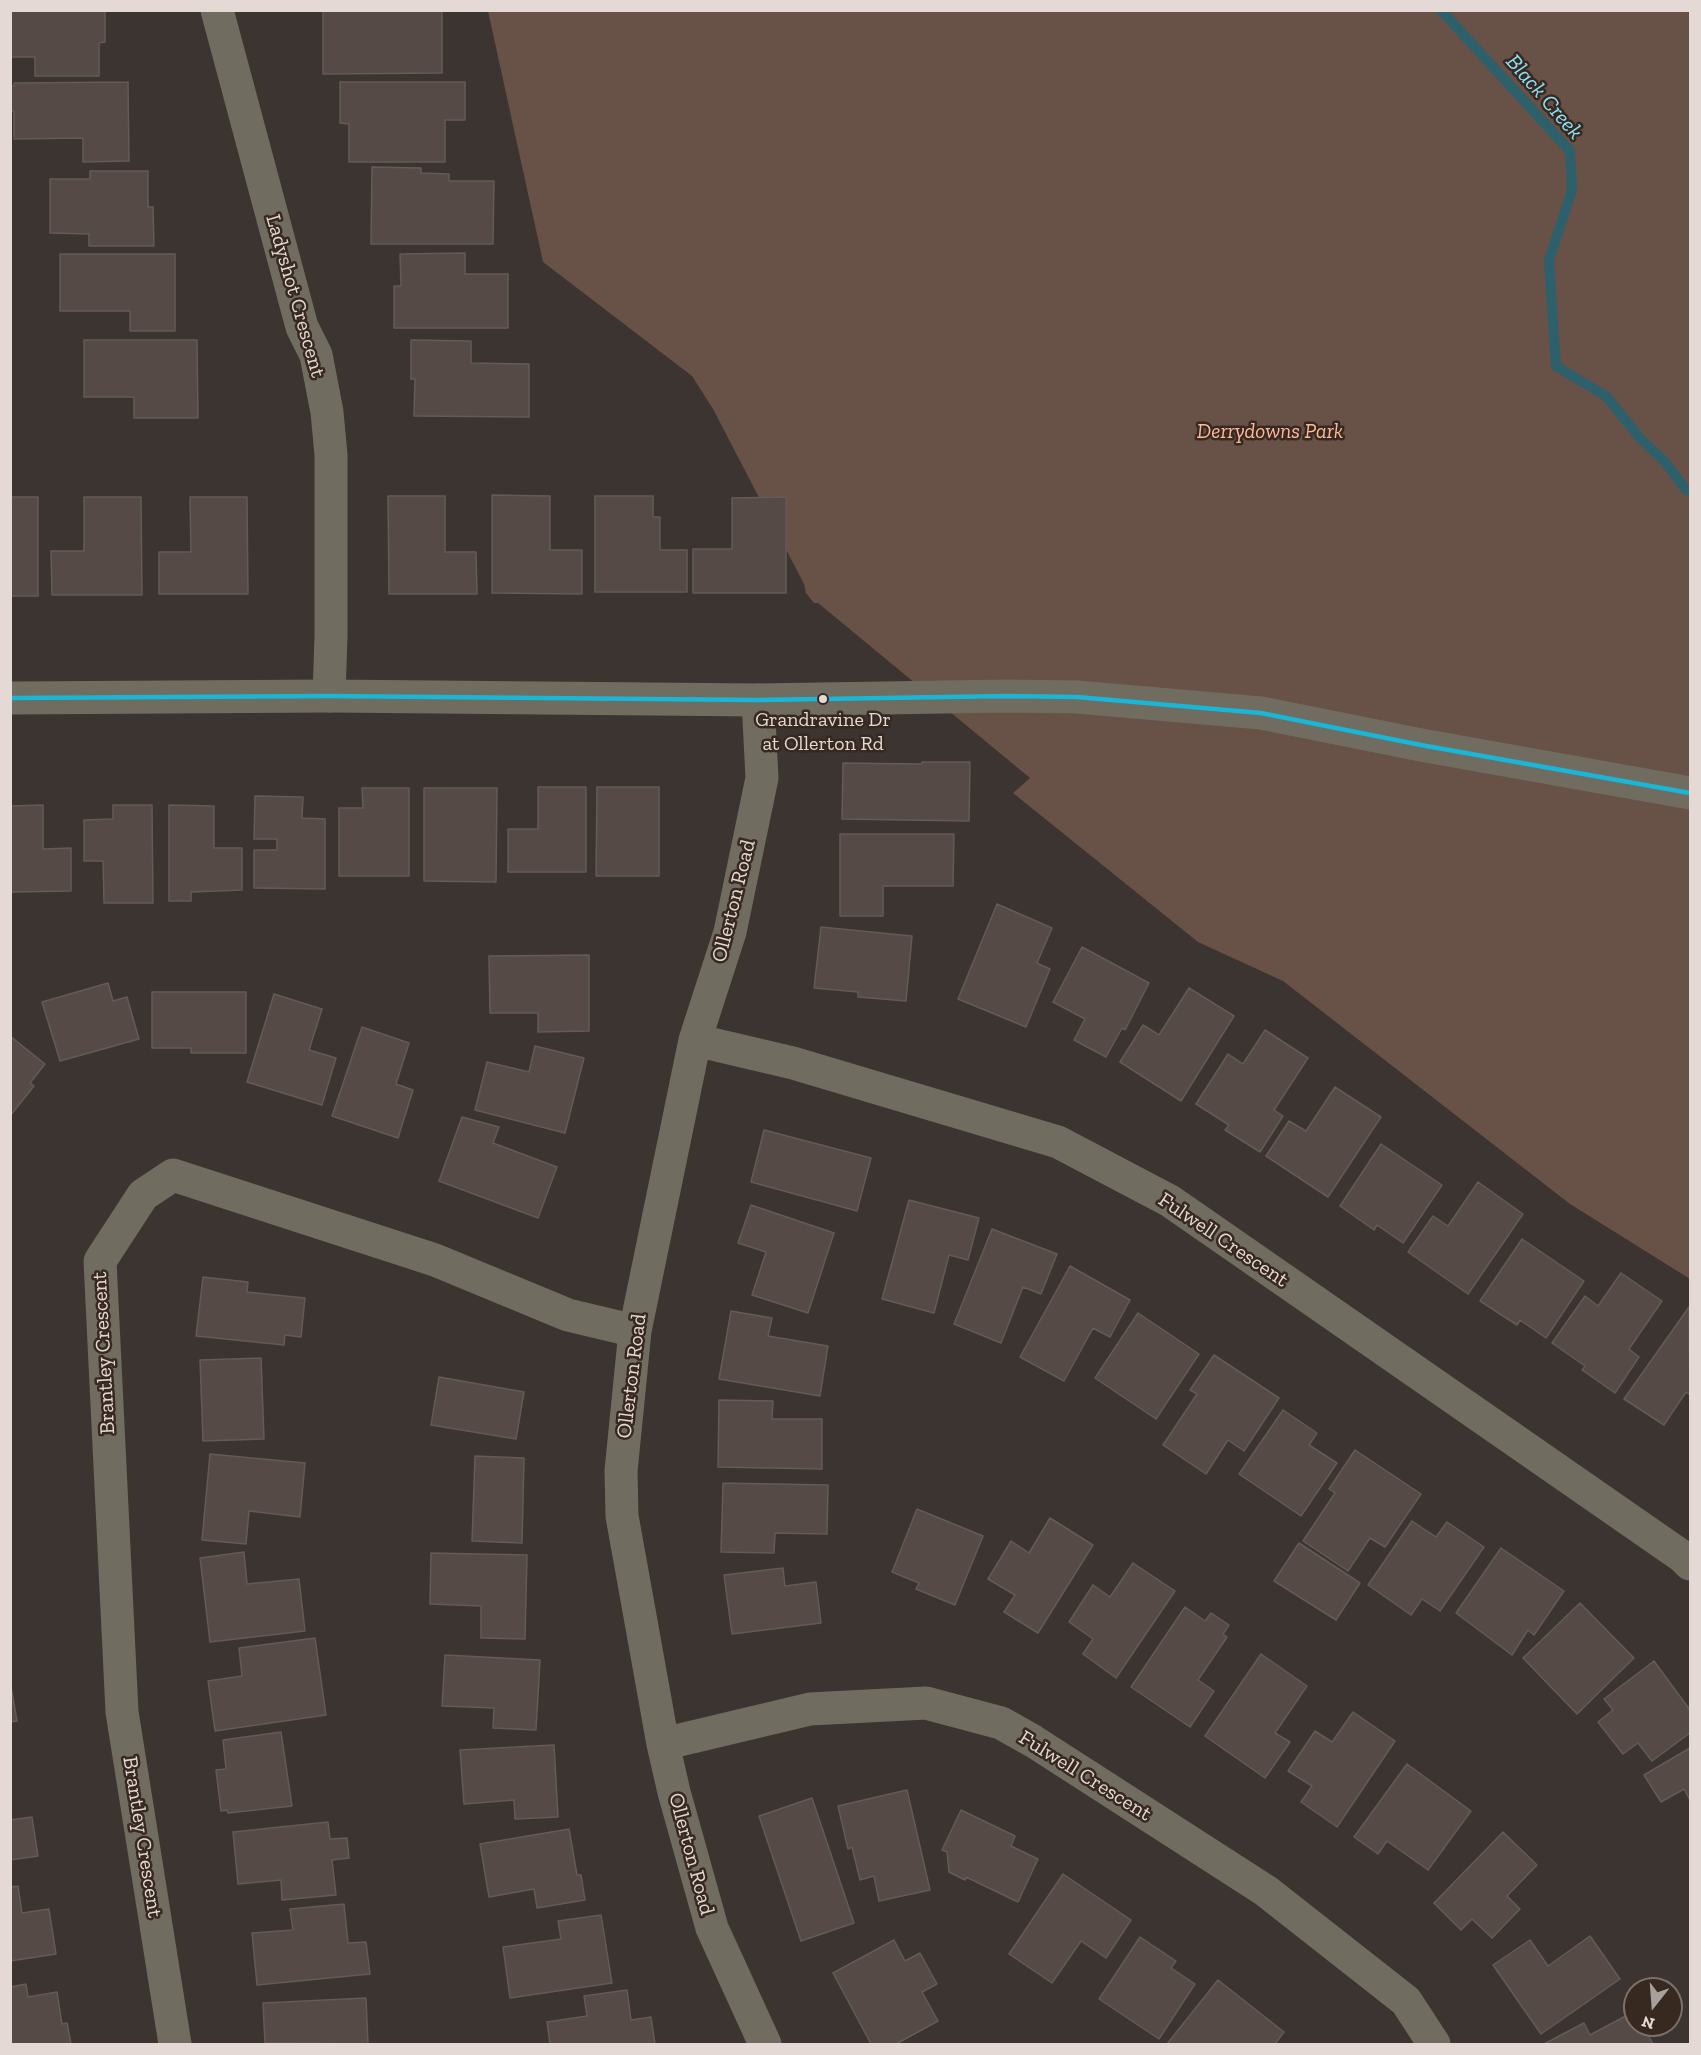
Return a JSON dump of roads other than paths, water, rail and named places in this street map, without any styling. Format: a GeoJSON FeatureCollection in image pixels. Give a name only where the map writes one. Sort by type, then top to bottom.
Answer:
{"type":"FeatureCollection","features":[{"type":"Feature","properties":{"kind":"street","name":"Ladyshot Crescent"},"geometry":{"type":"LineString","coordinates":[[217,10],[302,327],[316,355],[327,412],[331,455],[332,636],[329,696]]}},
{"type":"Feature","properties":{"kind":"street"},"geometry":{"type":"LineString","coordinates":[[10,698],[329,696],[758,700],[1077,697],[1261,713],[1421,745],[1690,793]]}},
{"type":"Feature","properties":{"kind":"street","name":"Ollerton Road"},"geometry":{"type":"LineString","coordinates":[[758,700],[762,778],[730,932],[695,1040],[635,1331],[621,1471],[622,1516],[663,1744],[674,1792],[712,1928],[765,2044]]}},
{"type":"Feature","properties":{"kind":"street","name":"Fulwell Crescent"},"geometry":{"type":"LineString","coordinates":[[695,1040],[793,1063],[1058,1142],[1170,1201],[1674,1550],[1690,1564]]}},
{"type":"Feature","properties":{"kind":"street","name":"Brantley Crescent"},"geometry":{"type":"LineString","coordinates":[[175,2044],[122,1712],[100,1261],[143,1195],[173,1175],[435,1260],[568,1316],[635,1331]]}},
{"type":"Feature","properties":{"kind":"street","name":"Fulwell Crescent"},"geometry":{"type":"LineString","coordinates":[[663,1744],[810,1709],[926,1704],[1001,1723],[1033,1741],[1266,1891],[1406,2001],[1434,2044]]}},
{"type":"Feature","properties":{"kind":"waterway","name":"Black Creek"},"geometry":{"type":"LineString","coordinates":[[1441,10],[1570,151],[1572,190],[1549,260],[1556,366],[1606,396],[1640,438],[1666,463],[1686,490]]}},
{"type":"Feature","properties":{"kind":"place","name":"Grandravine Dr at Ollerton Rd"},"geometry":{"type":"Point","coordinates":[823,699]}},
{"type":"Feature","properties":{"kind":"park label","name":"Derrydowns Park"},"geometry":{"type":"Point","coordinates":[1270,432]}}]}
